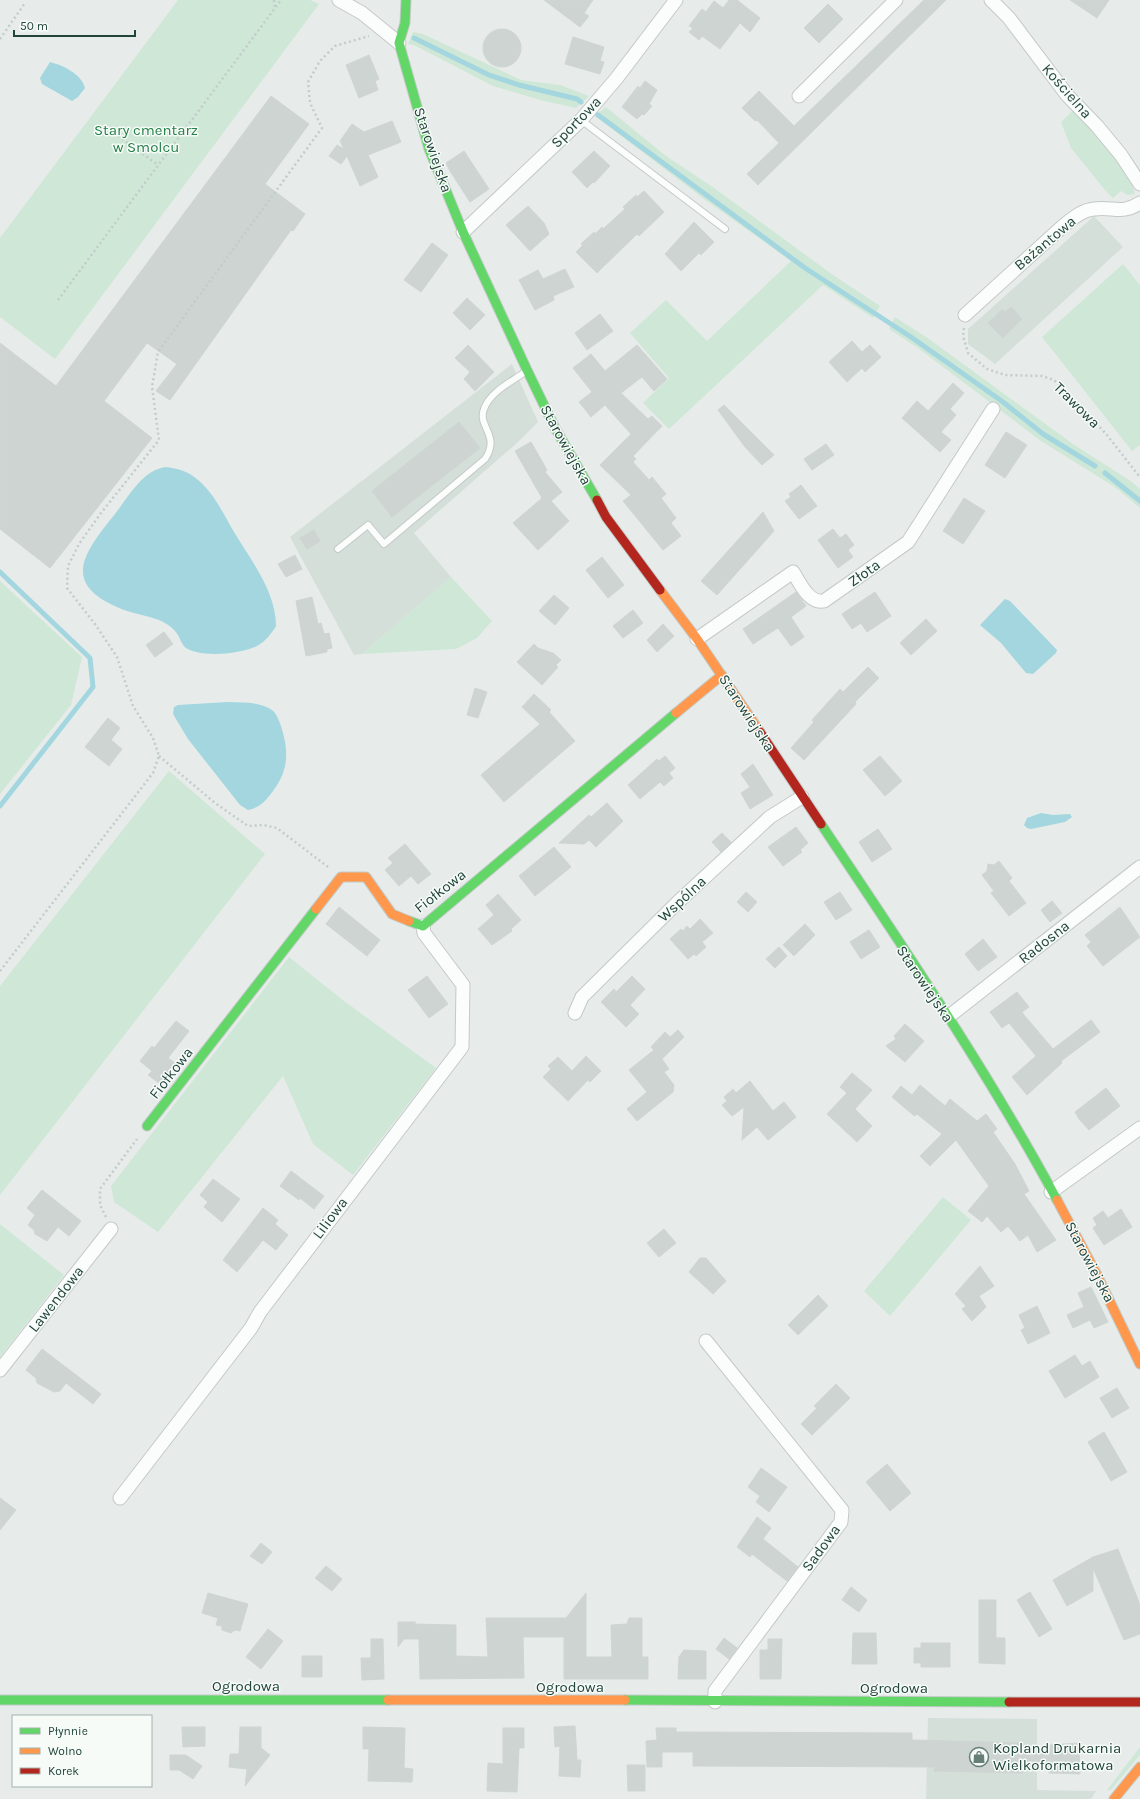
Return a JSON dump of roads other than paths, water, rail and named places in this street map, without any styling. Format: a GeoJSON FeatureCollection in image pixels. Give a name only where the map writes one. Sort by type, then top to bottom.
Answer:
{"type":"FeatureCollection","features":[{"type":"Feature","properties":{"kind":"street"},"geometry":{"type":"LineString","coordinates":[[339,0],[362,13],[399,42],[405,23],[406,0]]}},
{"type":"Feature","properties":{"kind":"street","name":"Sportowa"},"geometry":{"type":"LineString","coordinates":[[463,232],[581,120],[616,79],[676,0]]}},
{"type":"Feature","properties":{"kind":"street"},"geometry":{"type":"LineString","coordinates":[[799,96],[896,0]]}},
{"type":"Feature","properties":{"kind":"street","name":"Kościelna"},"geometry":{"type":"LineString","coordinates":[[991,0],[1009,18],[1067,94],[1122,155],[1140,184]]}},
{"type":"Feature","properties":{"kind":"street","name":"Starowiejska"},"geometry":{"type":"LineString","coordinates":[[399,42],[429,148],[463,232],[555,428],[606,517],[722,675],[980,1066],[1089,1258],[1140,1364]]}},
{"type":"Feature","properties":{"kind":"street","name":"Bażantowa"},"geometry":{"type":"LineString","coordinates":[[965,315],[1063,226],[1081,213],[1093,209],[1121,211],[1134,207],[1140,202]]}},
{"type":"Feature","properties":{"kind":"street","name":"Złota"},"geometry":{"type":"LineString","coordinates":[[697,639],[792,572],[812,600],[819,602],[824,601],[908,542],[993,409]]}},
{"type":"Feature","properties":{"kind":"street","name":"Fiołkowa"},"geometry":{"type":"LineString","coordinates":[[147,1126],[341,877],[366,877],[392,914],[423,926],[722,675]]}},
{"type":"Feature","properties":{"kind":"street","name":"Wspólna"},"geometry":{"type":"LineString","coordinates":[[575,1014],[582,997],[678,902],[770,817],[802,797]]}},
{"type":"Feature","properties":{"kind":"street","name":"Radosna"},"geometry":{"type":"LineString","coordinates":[[948,1017],[1140,867]]}},
{"type":"Feature","properties":{"kind":"street","name":"Liliowa"},"geometry":{"type":"LineString","coordinates":[[120,1498],[251,1328],[260,1312],[462,1047],[462,985],[424,933],[423,926]]}},
{"type":"Feature","properties":{"kind":"street"},"geometry":{"type":"LineString","coordinates":[[1052,1192],[1140,1128]]}},
{"type":"Feature","properties":{"kind":"street","name":"Lawendowa"},"geometry":{"type":"LineString","coordinates":[[0,1370],[111,1229]]}},
{"type":"Feature","properties":{"kind":"street","name":"Sadowa"},"geometry":{"type":"LineString","coordinates":[[706,1341],[842,1510],[841,1522],[715,1691],[715,1702]]}},
{"type":"Feature","properties":{"kind":"street","name":"Ogrodowa"},"geometry":{"type":"LineString","coordinates":[[0,1700],[166,1699],[715,1702],[1140,1702]]}},
{"type":"Feature","properties":{"kind":"street"},"geometry":{"type":"LineString","coordinates":[[1114,1799],[1140,1767]]}},
{"type":"Feature","properties":{"kind":"lane"},"geometry":{"type":"LineString","coordinates":[[581,120],[725,229]]}},
{"type":"Feature","properties":{"kind":"lane"},"geometry":{"type":"LineString","coordinates":[[338,549],[368,525],[384,544],[485,459],[490,451],[492,442],[484,420],[484,410],[492,396],[527,370]]}},
{"type":"Feature","properties":{"kind":"water"},"geometry":{"type":"Polygon","coordinates":[[[50,62],[66,68],[80,78],[85,88],[78,97],[72,101],[42,84],[40,78],[50,62]]]}},
{"type":"Feature","properties":{"kind":"water"},"geometry":{"type":"Polygon","coordinates":[[[165,467],[186,472],[204,485],[218,504],[255,565],[272,601],[276,626],[268,637],[257,646],[250,649],[222,654],[193,651],[186,648],[182,644],[176,632],[167,624],[162,621],[124,610],[104,600],[91,590],[84,579],[83,568],[86,556],[103,529],[131,492],[143,479],[157,469],[165,467]]]}},
{"type":"Feature","properties":{"kind":"water"},"geometry":{"type":"Polygon","coordinates":[[[1005,599],[1010,601],[1057,650],[1056,653],[1033,674],[1026,673],[1001,643],[980,625],[1005,599]]]}},
{"type":"Feature","properties":{"kind":"water"},"geometry":{"type":"Polygon","coordinates":[[[228,702],[262,705],[272,710],[277,716],[286,746],[286,763],[281,779],[263,803],[248,810],[240,805],[188,739],[173,714],[174,707],[178,705],[228,702]]]}},
{"type":"Feature","properties":{"kind":"water"},"geometry":{"type":"Polygon","coordinates":[[[1041,813],[1053,815],[1070,814],[1072,817],[1065,822],[1031,829],[1024,825],[1027,818],[1041,813]]]}},
{"type":"Feature","properties":{"kind":"waterway"},"geometry":{"type":"LineString","coordinates":[[414,38],[489,75],[519,85],[577,99],[581,102]]}},
{"type":"Feature","properties":{"kind":"waterway"},"geometry":{"type":"LineString","coordinates":[[598,115],[805,268],[911,337],[1003,402],[1043,434],[1095,466]]}},
{"type":"Feature","properties":{"kind":"waterway"},"geometry":{"type":"LineString","coordinates":[[1105,473],[1140,501]]}},
{"type":"Feature","properties":{"kind":"waterway"},"geometry":{"type":"LineString","coordinates":[[0,572],[90,658],[93,687],[0,806]]}},
{"type":"Feature","properties":{"kind":"place","name":"Kopland Drukarnia Wielkoformatowa"},"geometry":{"type":"Point","coordinates":[979,1757]}},
{"type":"Feature","properties":{"kind":"park label","name":"Stary cmentarz w Smolcu"},"geometry":{"type":"Point","coordinates":[146,138]}}]}
